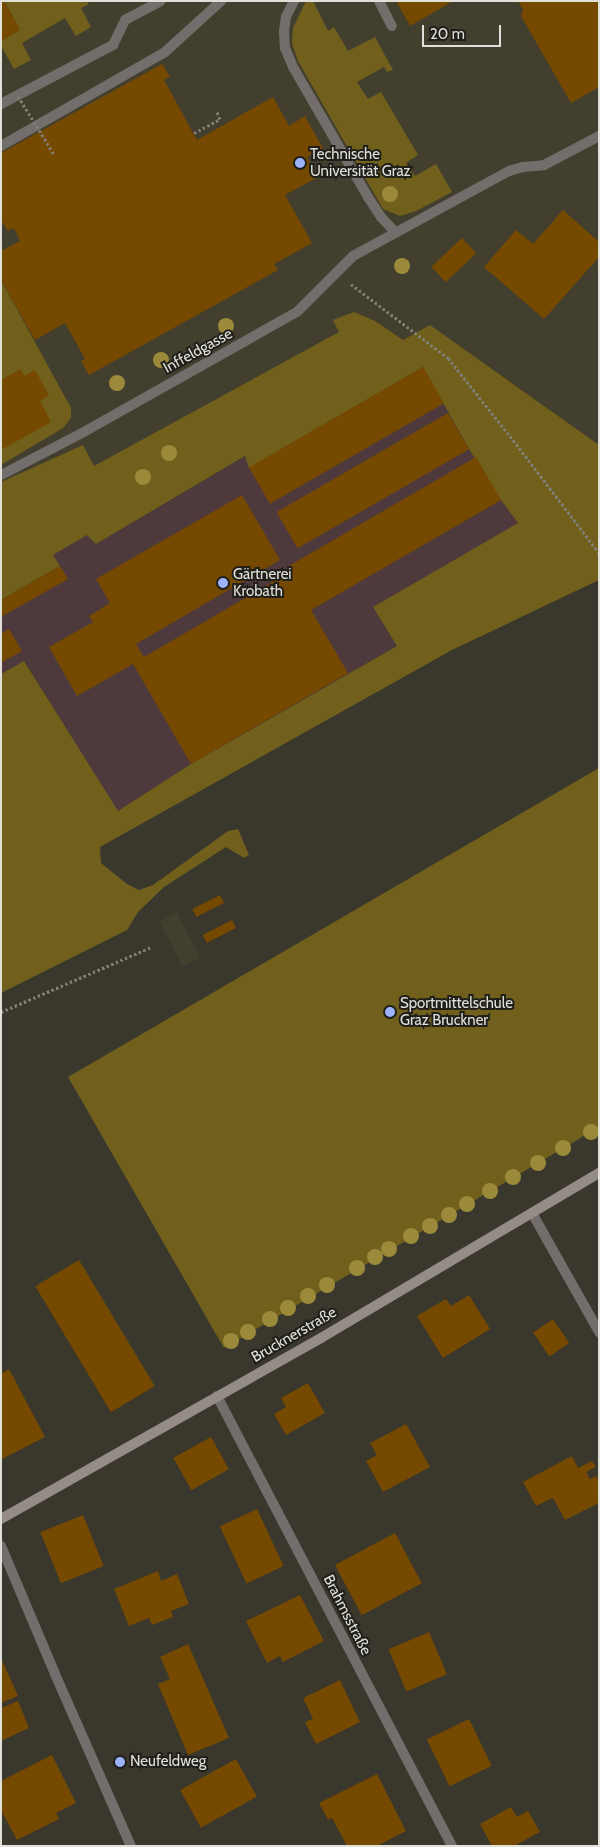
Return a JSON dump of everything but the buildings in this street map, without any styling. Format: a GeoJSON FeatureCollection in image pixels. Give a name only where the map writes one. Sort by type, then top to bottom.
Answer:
{"type":"FeatureCollection","features":[{"type":"Feature","properties":{"kind":"main road","name":"Brucknerstraße"},"geometry":{"type":"LineString","coordinates":[[1,1519],[321,1338],[599,1173]]}},
{"type":"Feature","properties":{"kind":"street"},"geometry":{"type":"LineString","coordinates":[[1,104],[113,44],[125,20],[160,1]]}},
{"type":"Feature","properties":{"kind":"street"},"geometry":{"type":"LineString","coordinates":[[1,146],[165,52],[221,1]]}},
{"type":"Feature","properties":{"kind":"street"},"geometry":{"type":"LineString","coordinates":[[294,1],[286,17],[284,31],[285,48],[293,68],[368,196],[381,217],[394,232]]}},
{"type":"Feature","properties":{"kind":"street"},"geometry":{"type":"LineString","coordinates":[[378,1],[392,26]]}},
{"type":"Feature","properties":{"kind":"street","name":"Inffeldgasse"},"geometry":{"type":"LineString","coordinates":[[1,475],[82,433],[297,312],[353,256],[394,232],[509,172],[523,167],[544,165],[599,136]]}},
{"type":"Feature","properties":{"kind":"street"},"geometry":{"type":"LineString","coordinates":[[532,1213],[599,1332]]}},
{"type":"Feature","properties":{"kind":"street","name":"Brahmsstraße"},"geometry":{"type":"LineString","coordinates":[[216,1396],[452,1846]]}},
{"type":"Feature","properties":{"kind":"street"},"geometry":{"type":"LineString","coordinates":[[1,1546],[54,1674],[131,1846]]}},
{"type":"Feature","properties":{"kind":"path"},"geometry":{"type":"LineString","coordinates":[[18,96],[56,156]]}},
{"type":"Feature","properties":{"kind":"path"},"geometry":{"type":"LineString","coordinates":[[194,133],[220,119],[216,112]]}},
{"type":"Feature","properties":{"kind":"path"},"geometry":{"type":"LineString","coordinates":[[337,272],[448,358],[510,436],[599,554]]}},
{"type":"Feature","properties":{"kind":"path"},"geometry":{"type":"LineString","coordinates":[[1,1012],[151,947]]}},
{"type":"Feature","properties":{"kind":"shaded area","name":"Technische Universität Graz"},"geometry":{"type":"Polygon","coordinates":[[[1,1],[599,1],[599,445],[430,325],[1,562],[1,1]]]}},
{"type":"Feature","properties":{"kind":"shaded area"},"geometry":{"type":"Polygon","coordinates":[[[4,1],[87,1],[89,4],[81,8],[91,27],[76,36],[65,18],[22,43],[31,60],[14,69],[1,46],[1,41],[20,30],[4,1]]]}},
{"type":"Feature","properties":{"kind":"shaded area"},"geometry":{"type":"Polygon","coordinates":[[[306,1],[313,1],[328,31],[334,27],[348,51],[375,37],[393,70],[387,72],[384,67],[357,82],[368,99],[381,92],[418,155],[406,163],[415,176],[436,164],[452,192],[416,211],[400,216],[383,209],[298,61],[292,44],[293,28],[306,1]]]}},
{"type":"Feature","properties":{"kind":"shaded area"},"geometry":{"type":"Polygon","coordinates":[[[1,280],[71,408],[71,418],[63,428],[1,465],[1,280]]]}},
{"type":"Feature","properties":{"kind":"shaded area"},"geometry":{"type":"Polygon","coordinates":[[[354,312],[375,321],[403,340],[430,325],[599,445],[599,580],[452,650],[100,847],[101,863],[127,884],[139,890],[153,885],[228,831],[238,829],[249,855],[244,858],[226,847],[164,887],[138,912],[127,930],[1,993],[1,674],[24,661],[118,811],[191,764],[397,646],[373,607],[518,523],[469,449],[423,367],[249,468],[245,456],[96,544],[87,535],[53,555],[60,566],[1,600],[1,482],[83,445],[94,466],[339,332],[333,320],[354,312]]]}},
{"type":"Feature","properties":{"kind":"shaded area","name":"Gärtnerei Krobath"},"geometry":{"type":"Polygon","coordinates":[[[423,367],[469,449],[501,500],[519,523],[373,607],[397,646],[191,764],[117,812],[25,661],[1,674],[1,600],[60,566],[52,555],[87,535],[96,544],[246,456],[250,467],[423,367]]]}},
{"type":"Feature","properties":{"kind":"shaded area","name":"Sportmittelschule Graz Bruckner"},"geometry":{"type":"Polygon","coordinates":[[[599,768],[599,1127],[224,1348],[68,1077],[599,768]]]}},
{"type":"Feature","properties":{"kind":"shaded area"},"geometry":{"type":"Polygon","coordinates":[[[177,912],[200,957],[182,967],[159,921],[177,912]]]}},
{"type":"Feature","properties":{"kind":"place","name":"Technische Universität Graz"},"geometry":{"type":"Point","coordinates":[300,163]}},
{"type":"Feature","properties":{"kind":"place","name":"Gärtnerei Krobath"},"geometry":{"type":"Point","coordinates":[223,583]}},
{"type":"Feature","properties":{"kind":"place","name":"Sportmittelschule Graz Bruckner"},"geometry":{"type":"Point","coordinates":[390,1012]}},
{"type":"Feature","properties":{"kind":"place","name":"Neufeldweg"},"geometry":{"type":"Point","coordinates":[120,1762]}}]}
